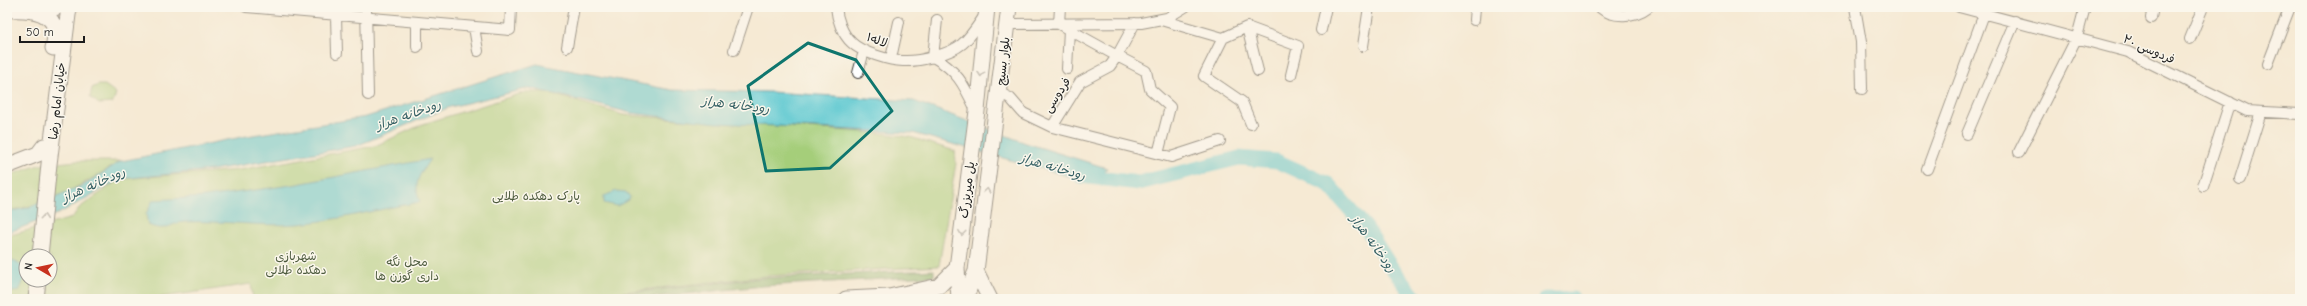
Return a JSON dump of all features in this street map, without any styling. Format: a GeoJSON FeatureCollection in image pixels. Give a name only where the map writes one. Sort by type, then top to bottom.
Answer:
{"type":"FeatureCollection","features":[{"type":"Feature","properties":{"kind":"main road"},"geometry":{"type":"LineString","coordinates":[[43,7],[49,10],[58,7],[55,30],[56,71]]}},
{"type":"Feature","properties":{"kind":"main road","name":"خیابان امام رضا"},"geometry":{"type":"LineString","coordinates":[[41,248],[49,164],[48,147],[56,71],[69,7]]}},
{"type":"Feature","properties":{"kind":"main road","name":"بلوار بسیج"},"geometry":{"type":"LineString","coordinates":[[997,114],[1009,7]]}},
{"type":"Feature","properties":{"kind":"main road"},"geometry":{"type":"LineString","coordinates":[[8,8],[39,13],[47,17],[55,30]]}},
{"type":"Feature","properties":{"kind":"main road","name":"بلوار بسیج"},"geometry":{"type":"LineString","coordinates":[[977,112],[987,10]]}},
{"type":"Feature","properties":{"kind":"main road"},"geometry":{"type":"LineString","coordinates":[[984,37],[987,48],[993,51],[999,49],[1006,40]]}},
{"type":"Feature","properties":{"kind":"main road","name":"پل میربزرگ"},"geometry":{"type":"LineString","coordinates":[[959,299],[957,268],[977,112]]}},
{"type":"Feature","properties":{"kind":"main road","name":"پل میربزرگ"},"geometry":{"type":"LineString","coordinates":[[965,299],[976,271],[997,114]]}},
{"type":"Feature","properties":{"kind":"main road"},"geometry":{"type":"LineString","coordinates":[[7,166],[38,154],[48,147]]}},
{"type":"Feature","properties":{"kind":"main road"},"geometry":{"type":"LineString","coordinates":[[7,162],[29,157]]}},
{"type":"Feature","properties":{"kind":"main road"},"geometry":{"type":"LineString","coordinates":[[846,299],[893,298],[939,286],[957,268]]}},
{"type":"Feature","properties":{"kind":"main road"},"geometry":{"type":"LineString","coordinates":[[976,271],[990,299]]}},
{"type":"Feature","properties":{"kind":"main road"},"geometry":{"type":"LineString","coordinates":[[36,299],[37,288]]}},
{"type":"Feature","properties":{"kind":"street"},"geometry":{"type":"LineString","coordinates":[[246,7],[316,11],[336,16],[510,30],[512,7]]}},
{"type":"Feature","properties":{"kind":"street"},"geometry":{"type":"LineString","coordinates":[[366,7],[365,18],[368,95]]}},
{"type":"Feature","properties":{"kind":"street"},"geometry":{"type":"LineString","coordinates":[[568,47],[574,7]]}},
{"type":"Feature","properties":{"kind":"street"},"geometry":{"type":"LineString","coordinates":[[734,50],[748,7]]}},
{"type":"Feature","properties":{"kind":"street","name":"لاله۱"},"geometry":{"type":"LineString","coordinates":[[836,7],[837,16],[844,32],[852,43],[864,51],[904,62],[933,57],[962,44],[987,10]]}},
{"type":"Feature","properties":{"kind":"street"},"geometry":{"type":"LineString","coordinates":[[1059,24],[1060,7]]}},
{"type":"Feature","properties":{"kind":"street"},"geometry":{"type":"LineString","coordinates":[[1008,24],[1135,23],[1161,20],[1177,14],[1185,7]]}},
{"type":"Feature","properties":{"kind":"street"},"geometry":{"type":"LineString","coordinates":[[1321,30],[1326,7]]}},
{"type":"Feature","properties":{"kind":"street"},"geometry":{"type":"LineString","coordinates":[[1363,46],[1369,7]]}},
{"type":"Feature","properties":{"kind":"street"},"geometry":{"type":"LineString","coordinates":[[1474,20],[1475,7]]}},
{"type":"Feature","properties":{"kind":"street"},"geometry":{"type":"LineString","coordinates":[[1599,7],[1614,14],[1629,16],[1648,7]]}},
{"type":"Feature","properties":{"kind":"street"},"geometry":{"type":"LineString","coordinates":[[1855,7],[1861,42],[1862,89]]}},
{"type":"Feature","properties":{"kind":"street","name":"فردوسی ۲۰"},"geometry":{"type":"LineString","coordinates":[[1959,7],[2077,37],[2128,52],[2246,111],[2300,114]]}},
{"type":"Feature","properties":{"kind":"street"},"geometry":{"type":"LineString","coordinates":[[2018,152],[2077,37],[2085,7]]}},
{"type":"Feature","properties":{"kind":"street"},"geometry":{"type":"LineString","coordinates":[[2151,18],[2154,7]]}},
{"type":"Feature","properties":{"kind":"street"},"geometry":{"type":"LineString","coordinates":[[2190,39],[2203,7]]}},
{"type":"Feature","properties":{"kind":"street"},"geometry":{"type":"LineString","coordinates":[[2268,64],[2290,7]]}},
{"type":"Feature","properties":{"kind":"street"},"geometry":{"type":"LineString","coordinates":[[1927,169],[1984,14]]}},
{"type":"Feature","properties":{"kind":"street"},"geometry":{"type":"LineString","coordinates":[[336,16],[337,53]]}},
{"type":"Feature","properties":{"kind":"street"},"geometry":{"type":"LineString","coordinates":[[938,20],[933,57],[947,65],[962,80],[977,112]]}},
{"type":"Feature","properties":{"kind":"street"},"geometry":{"type":"LineString","coordinates":[[1161,20],[1223,38]]}},
{"type":"Feature","properties":{"kind":"street"},"geometry":{"type":"LineString","coordinates":[[1967,134],[2015,21]]}},
{"type":"Feature","properties":{"kind":"street"},"geometry":{"type":"LineString","coordinates":[[417,22],[417,47]]}},
{"type":"Feature","properties":{"kind":"street"},"geometry":{"type":"LineString","coordinates":[[891,58],[899,22]]}},
{"type":"Feature","properties":{"kind":"street","name":"فردوسی"},"geometry":{"type":"LineString","coordinates":[[1052,126],[1080,82],[1110,66],[1118,56],[1135,23]]}},
{"type":"Feature","properties":{"kind":"street"},"geometry":{"type":"LineString","coordinates":[[1059,24],[1146,71],[1150,89],[1170,107],[1158,154]]}},
{"type":"Feature","properties":{"kind":"street"},"geometry":{"type":"LineString","coordinates":[[474,27],[478,51]]}},
{"type":"Feature","properties":{"kind":"street"},"geometry":{"type":"LineString","coordinates":[[1247,27],[1258,70]]}},
{"type":"Feature","properties":{"kind":"street"},"geometry":{"type":"LineString","coordinates":[[1252,124],[1242,102],[1204,76],[1223,38],[1247,27],[1298,46],[1291,75]]}},
{"type":"Feature","properties":{"kind":"street"},"geometry":{"type":"LineString","coordinates":[[1067,69],[1069,29]]}},
{"type":"Feature","properties":{"kind":"street"},"geometry":{"type":"LineString","coordinates":[[858,73],[864,51]]}},
{"type":"Feature","properties":{"kind":"street"},"geometry":{"type":"LineString","coordinates":[[1000,94],[1010,98],[1023,113],[1052,126],[1171,157],[1220,141]]}},
{"type":"Feature","properties":{"kind":"street"},"geometry":{"type":"LineString","coordinates":[[2203,186],[2230,102]]}},
{"type":"Feature","properties":{"kind":"street"},"geometry":{"type":"LineString","coordinates":[[2240,179],[2261,112]]}},
{"type":"Feature","properties":{"kind":"highlighted area"},"geometry":{"type":"Polygon","coordinates":[[[808,43],[856,60],[892,111],[830,168],[766,171],[748,86],[808,43]]]}},
{"type":"Feature","properties":{"kind":"green space"},"geometry":{"type":"Polygon","coordinates":[[[98,85],[105,85],[116,93],[113,103],[99,104],[90,97],[92,88],[98,85]]]}},
{"type":"Feature","properties":{"kind":"green space","name":"پارک دهکده طلایی"},"geometry":{"type":"Polygon","coordinates":[[[526,92],[545,92],[623,115],[878,133],[910,137],[955,151],[956,163],[939,266],[766,276],[596,295],[581,299],[253,299],[251,284],[149,299],[7,299],[7,236],[72,218],[79,208],[120,179],[239,170],[375,146],[423,124],[526,92]]]}},
{"type":"Feature","properties":{"kind":"green space"},"geometry":{"type":"Polygon","coordinates":[[[76,161],[121,161],[67,192],[38,204],[7,211],[7,176],[39,165],[76,161]]]}},
{"type":"Feature","properties":{"kind":"green space"},"geometry":{"type":"Polygon","coordinates":[[[934,270],[934,276],[763,286],[637,299],[584,299],[597,296],[761,278],[934,270]]]}},
{"type":"Feature","properties":{"kind":"water"},"geometry":{"type":"Polygon","coordinates":[[[537,64],[672,90],[770,92],[914,101],[1026,143],[1107,168],[1096,184],[913,133],[717,123],[631,113],[530,88],[450,107],[356,146],[212,170],[120,179],[60,213],[7,233],[7,212],[27,208],[84,185],[121,161],[247,136],[366,117],[537,64]]]}},
{"type":"Feature","properties":{"kind":"water"},"geometry":{"type":"Polygon","coordinates":[[[430,159],[418,179],[417,189],[420,202],[344,217],[298,224],[270,225],[185,222],[164,228],[148,225],[146,214],[153,200],[204,197],[292,185],[430,159]]]}},
{"type":"Feature","properties":{"kind":"water"},"geometry":{"type":"Polygon","coordinates":[[[616,191],[626,192],[630,197],[629,200],[617,206],[604,203],[604,196],[616,191]]]}},
{"type":"Feature","properties":{"kind":"water"},"geometry":{"type":"Polygon","coordinates":[[[7,260],[18,263],[18,288],[21,288],[19,291],[7,293],[7,260]]]}},
{"type":"Feature","properties":{"kind":"waterway","name":"رودخانه هراز"},"geometry":{"type":"LineString","coordinates":[[1081,176],[1139,183],[1239,158],[1277,161],[1328,184],[1367,229],[1389,264],[1416,299]]}},
{"type":"Feature","properties":{"kind":"waterway","name":"رودخانه هراز"},"geometry":{"type":"LineString","coordinates":[[1545,299],[1573,299]]}},
{"type":"Feature","properties":{"kind":"park label","name":"شهربازی دهکده طلائی"},"geometry":{"type":"Point","coordinates":[296,263]}},
{"type":"Feature","properties":{"kind":"park label","name":"محل نگه داری گوزن ها"},"geometry":{"type":"Point","coordinates":[407,269]}}]}
